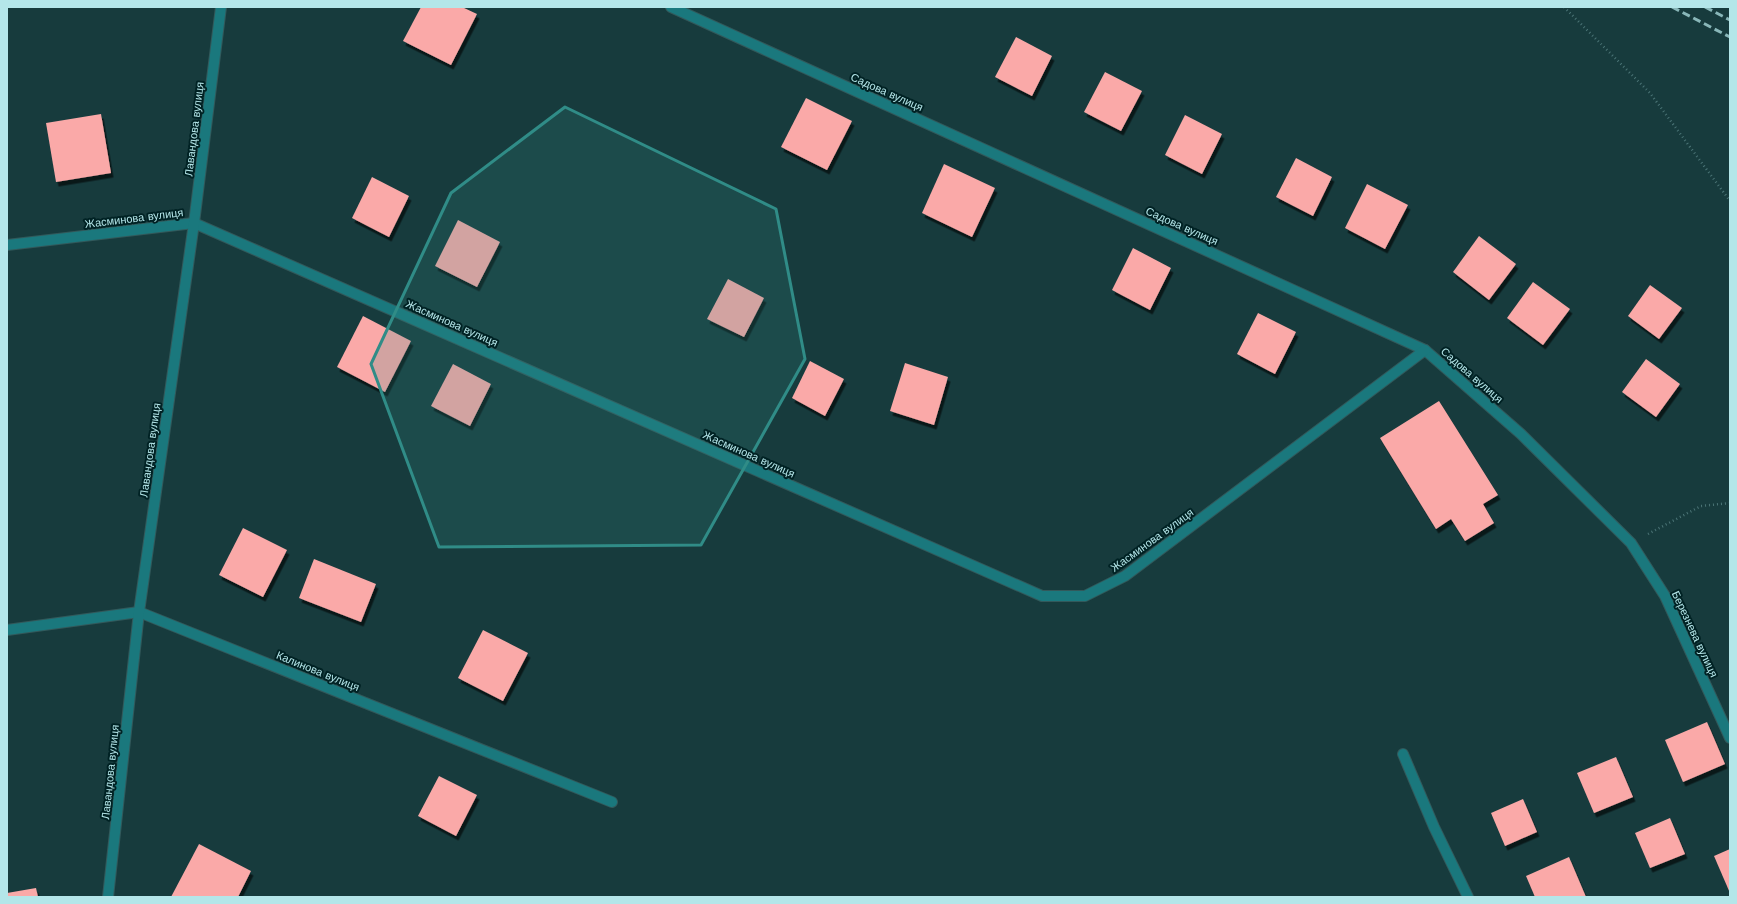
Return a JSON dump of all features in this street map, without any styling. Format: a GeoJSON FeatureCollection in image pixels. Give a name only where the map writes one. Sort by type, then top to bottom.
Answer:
{"type":"FeatureCollection","features":[{"type":"Feature","properties":{"kind":"street","name":"Лавандова вулиця"},"geometry":{"type":"LineString","coordinates":[[108,897],[139,612],[194,223],[221,7]]}},
{"type":"Feature","properties":{"kind":"street","name":"Садова вулиця"},"geometry":{"type":"LineString","coordinates":[[671,7],[1426,350],[1521,434],[1631,543]]}},
{"type":"Feature","properties":{"kind":"street","name":"Жасминова вулиця"},"geometry":{"type":"LineString","coordinates":[[7,245],[194,223],[1042,596],[1085,596],[1124,576],[1426,350]]}},
{"type":"Feature","properties":{"kind":"street","name":"Березнева вулиця"},"geometry":{"type":"LineString","coordinates":[[1631,543],[1666,596],[1730,738]]}},
{"type":"Feature","properties":{"kind":"street","name":"Калинова вулиця"},"geometry":{"type":"LineString","coordinates":[[7,630],[139,612],[612,802]]}},
{"type":"Feature","properties":{"kind":"street"},"geometry":{"type":"LineString","coordinates":[[1403,754],[1434,827],[1468,897]]}},
{"type":"Feature","properties":{"kind":"path"},"geometry":{"type":"LineString","coordinates":[[1564,7],[1650,93],[1730,201]]}},
{"type":"Feature","properties":{"kind":"path"},"geometry":{"type":"LineString","coordinates":[[1631,543],[1701,506],[1730,503]]}},
{"type":"Feature","properties":{"kind":"highlighted area"},"geometry":{"type":"Polygon","coordinates":[[[565,107],[776,209],[805,359],[701,545],[439,547],[371,364],[451,193],[565,107]]]}},
{"type":"Feature","properties":{"kind":"building"},"geometry":{"type":"Polygon","coordinates":[[[421,7],[462,7],[477,14],[451,65],[403,41],[421,7]]]}},
{"type":"Feature","properties":{"kind":"building"},"geometry":{"type":"Polygon","coordinates":[[[1016,37],[1052,56],[1032,96],[995,77],[1016,37]]]}},
{"type":"Feature","properties":{"kind":"building"},"geometry":{"type":"Polygon","coordinates":[[[1105,72],[1142,91],[1121,131],[1084,112],[1105,72]]]}},
{"type":"Feature","properties":{"kind":"building"},"geometry":{"type":"Polygon","coordinates":[[[806,98],[852,121],[827,170],[781,147],[806,98]]]}},
{"type":"Feature","properties":{"kind":"building"},"geometry":{"type":"Polygon","coordinates":[[[101,114],[111,173],[56,182],[46,123],[101,114]]]}},
{"type":"Feature","properties":{"kind":"building"},"geometry":{"type":"Polygon","coordinates":[[[1185,115],[1222,134],[1202,174],[1165,155],[1185,115]]]}},
{"type":"Feature","properties":{"kind":"building"},"geometry":{"type":"Polygon","coordinates":[[[1296,158],[1332,177],[1313,216],[1276,197],[1296,158]]]}},
{"type":"Feature","properties":{"kind":"building"},"geometry":{"type":"Polygon","coordinates":[[[944,164],[995,188],[972,237],[922,213],[944,164]]]}},
{"type":"Feature","properties":{"kind":"building"},"geometry":{"type":"Polygon","coordinates":[[[372,177],[409,196],[389,237],[352,218],[372,177]]]}},
{"type":"Feature","properties":{"kind":"building"},"geometry":{"type":"Polygon","coordinates":[[[1367,184],[1408,205],[1385,249],[1345,228],[1367,184]]]}},
{"type":"Feature","properties":{"kind":"building"},"geometry":{"type":"Polygon","coordinates":[[[458,220],[500,242],[477,287],[435,266],[458,220]]]}},
{"type":"Feature","properties":{"kind":"building"},"geometry":{"type":"Polygon","coordinates":[[[1479,236],[1516,264],[1489,300],[1453,272],[1479,236]]]}},
{"type":"Feature","properties":{"kind":"building"},"geometry":{"type":"Polygon","coordinates":[[[1133,248],[1171,268],[1150,310],[1112,290],[1133,248]]]}},
{"type":"Feature","properties":{"kind":"building"},"geometry":{"type":"Polygon","coordinates":[[[728,279],[764,298],[744,337],[707,319],[728,279]]]}},
{"type":"Feature","properties":{"kind":"building"},"geometry":{"type":"Polygon","coordinates":[[[1533,282],[1570,309],[1543,345],[1507,318],[1533,282]]]}},
{"type":"Feature","properties":{"kind":"building"},"geometry":{"type":"Polygon","coordinates":[[[1650,285],[1682,308],[1659,339],[1628,316],[1650,285]]]}},
{"type":"Feature","properties":{"kind":"building"},"geometry":{"type":"Polygon","coordinates":[[[1258,313],[1296,332],[1275,374],[1237,354],[1258,313]]]}},
{"type":"Feature","properties":{"kind":"building"},"geometry":{"type":"Polygon","coordinates":[[[363,316],[411,341],[385,392],[337,367],[363,316]]]}},
{"type":"Feature","properties":{"kind":"building"},"geometry":{"type":"Polygon","coordinates":[[[1646,359],[1680,384],[1656,417],[1622,392],[1646,359]]]}},
{"type":"Feature","properties":{"kind":"building"},"geometry":{"type":"Polygon","coordinates":[[[810,361],[844,379],[825,416],[792,398],[810,361]]]}},
{"type":"Feature","properties":{"kind":"building"},"geometry":{"type":"Polygon","coordinates":[[[905,363],[948,377],[934,425],[890,411],[905,363]]]}},
{"type":"Feature","properties":{"kind":"building"},"geometry":{"type":"Polygon","coordinates":[[[453,364],[491,384],[470,426],[431,406],[453,364]]]}},
{"type":"Feature","properties":{"kind":"building"},"geometry":{"type":"Polygon","coordinates":[[[1439,401],[1498,495],[1483,504],[1494,523],[1465,541],[1451,519],[1436,529],[1380,438],[1439,401]]]}},
{"type":"Feature","properties":{"kind":"building"},"geometry":{"type":"Polygon","coordinates":[[[243,528],[287,550],[263,597],[219,575],[243,528]]]}},
{"type":"Feature","properties":{"kind":"building"},"geometry":{"type":"Polygon","coordinates":[[[314,559],[376,584],[361,622],[299,598],[314,559]]]}},
{"type":"Feature","properties":{"kind":"building"},"geometry":{"type":"Polygon","coordinates":[[[483,630],[528,653],[503,701],[458,678],[483,630]]]}},
{"type":"Feature","properties":{"kind":"building"},"geometry":{"type":"Polygon","coordinates":[[[1707,722],[1725,764],[1683,782],[1665,740],[1707,722]]]}},
{"type":"Feature","properties":{"kind":"building"},"geometry":{"type":"Polygon","coordinates":[[[1616,757],[1633,797],[1594,813],[1577,773],[1616,757]]]}},
{"type":"Feature","properties":{"kind":"building"},"geometry":{"type":"Polygon","coordinates":[[[439,776],[477,795],[456,836],[418,816],[439,776]]]}},
{"type":"Feature","properties":{"kind":"building"},"geometry":{"type":"Polygon","coordinates":[[[1523,799],[1537,832],[1505,846],[1491,813],[1523,799]]]}},
{"type":"Feature","properties":{"kind":"building"},"geometry":{"type":"Polygon","coordinates":[[[1670,818],[1685,854],[1650,868],[1635,833],[1670,818]]]}},
{"type":"Feature","properties":{"kind":"building"},"geometry":{"type":"Polygon","coordinates":[[[199,844],[251,871],[238,897],[171,897],[199,844]]]}},
{"type":"Feature","properties":{"kind":"building"},"geometry":{"type":"Polygon","coordinates":[[[1730,849],[1730,893],[1714,856],[1730,849]]]}},
{"type":"Feature","properties":{"kind":"building"},"geometry":{"type":"Polygon","coordinates":[[[1569,857],[1586,897],[1535,897],[1526,876],[1569,857]]]}},
{"type":"Feature","properties":{"kind":"building"},"geometry":{"type":"Polygon","coordinates":[[[36,888],[38,897],[7,897],[7,893],[36,888]]]}},
{"type":"Feature","properties":{"kind":"railway"},"geometry":{"type":"LineString","coordinates":[[1672,7],[1730,37]]}},
{"type":"Feature","properties":{"kind":"railway"},"geometry":{"type":"LineString","coordinates":[[1705,7],[1730,20]]}}]}
